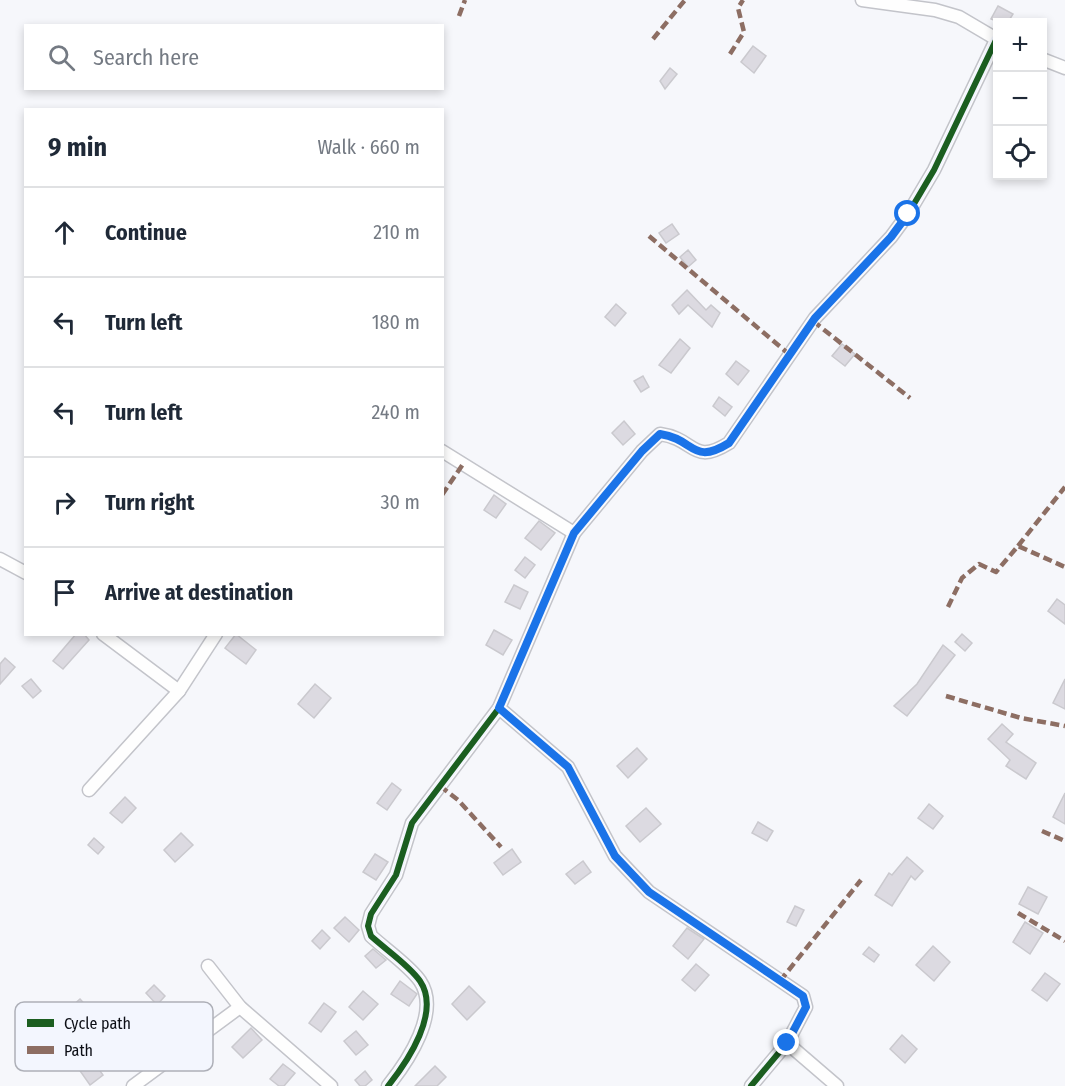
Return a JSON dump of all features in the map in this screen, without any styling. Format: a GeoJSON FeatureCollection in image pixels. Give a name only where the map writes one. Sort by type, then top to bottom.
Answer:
{"type":"FeatureCollection","features":[{"type":"Feature","properties":{"kind":"street"},"geometry":{"type":"LineString","coordinates":[[862,0],[934,10],[959,17],[993,38]]}},
{"type":"Feature","properties":{"kind":"street"},"geometry":{"type":"LineString","coordinates":[[388,1086],[407,1062],[417,1043],[427,1003],[420,981],[371,936],[368,926],[371,914],[396,875],[412,823],[499,708],[574,533],[642,451],[660,434],[673,436],[701,453],[712,453],[729,443],[815,318],[891,237],[908,214],[934,170],[993,48]]}},
{"type":"Feature","properties":{"kind":"street"},"geometry":{"type":"LineString","coordinates":[[1047,61],[1065,68]]}},
{"type":"Feature","properties":{"kind":"street"},"geometry":{"type":"LineString","coordinates":[[444,452],[574,533]]}},
{"type":"Feature","properties":{"kind":"street"},"geometry":{"type":"LineString","coordinates":[[0,559],[24,572]]}},
{"type":"Feature","properties":{"kind":"street"},"geometry":{"type":"LineString","coordinates":[[106,636],[180,691]]}},
{"type":"Feature","properties":{"kind":"street"},"geometry":{"type":"LineString","coordinates":[[89,790],[180,691],[215,636]]}},
{"type":"Feature","properties":{"kind":"street"},"geometry":{"type":"LineString","coordinates":[[499,708],[568,767],[615,856],[649,892],[803,996],[806,1007],[787,1043],[752,1086]]}},
{"type":"Feature","properties":{"kind":"street"},"geometry":{"type":"LineString","coordinates":[[208,966],[240,1007],[331,1086]]}},
{"type":"Feature","properties":{"kind":"street"},"geometry":{"type":"LineString","coordinates":[[213,1027],[240,1007]]}},
{"type":"Feature","properties":{"kind":"street"},"geometry":{"type":"LineString","coordinates":[[787,1043],[837,1086]]}},
{"type":"Feature","properties":{"kind":"street"},"geometry":{"type":"LineString","coordinates":[[133,1086],[153,1071]]}},
{"type":"Feature","properties":{"kind":"building"},"geometry":{"type":"Polygon","coordinates":[[[998,6],[1013,14],[1010,18],[991,19],[998,6]]]}},
{"type":"Feature","properties":{"kind":"building"},"geometry":{"type":"Polygon","coordinates":[[[753,46],[766,56],[754,73],[741,62],[753,46]]]}},
{"type":"Feature","properties":{"kind":"building"},"geometry":{"type":"Polygon","coordinates":[[[670,68],[677,74],[665,89],[660,81],[670,68]]]}},
{"type":"Feature","properties":{"kind":"building"},"geometry":{"type":"Polygon","coordinates":[[[672,224],[679,234],[666,243],[659,233],[672,224]]]}},
{"type":"Feature","properties":{"kind":"building"},"geometry":{"type":"Polygon","coordinates":[[[688,250],[696,260],[688,267],[680,257],[688,250]]]}},
{"type":"Feature","properties":{"kind":"building"},"geometry":{"type":"Polygon","coordinates":[[[687,290],[706,310],[711,305],[720,313],[712,327],[688,305],[679,314],[672,305],[687,290]]]}},
{"type":"Feature","properties":{"kind":"building"},"geometry":{"type":"Polygon","coordinates":[[[616,304],[626,313],[615,326],[605,317],[616,304]]]}},
{"type":"Feature","properties":{"kind":"building"},"geometry":{"type":"Polygon","coordinates":[[[680,339],[690,348],[671,373],[659,365],[680,339]]]}},
{"type":"Feature","properties":{"kind":"building"},"geometry":{"type":"Polygon","coordinates":[[[842,344],[855,354],[845,366],[832,356],[842,344]]]}},
{"type":"Feature","properties":{"kind":"building"},"geometry":{"type":"Polygon","coordinates":[[[736,361],[749,371],[738,385],[726,374],[736,361]]]}},
{"type":"Feature","properties":{"kind":"building"},"geometry":{"type":"Polygon","coordinates":[[[643,376],[649,387],[641,392],[634,381],[643,376]]]}},
{"type":"Feature","properties":{"kind":"building"},"geometry":{"type":"Polygon","coordinates":[[[719,397],[732,407],[725,416],[713,406],[719,397]]]}},
{"type":"Feature","properties":{"kind":"building"},"geometry":{"type":"Polygon","coordinates":[[[624,421],[635,434],[623,445],[612,433],[624,421]]]}},
{"type":"Feature","properties":{"kind":"building"},"geometry":{"type":"Polygon","coordinates":[[[494,495],[506,504],[496,518],[484,510],[494,495]]]}},
{"type":"Feature","properties":{"kind":"building"},"geometry":{"type":"Polygon","coordinates":[[[539,521],[555,533],[541,550],[525,538],[539,521]]]}},
{"type":"Feature","properties":{"kind":"building"},"geometry":{"type":"Polygon","coordinates":[[[525,557],[535,565],[525,578],[515,570],[525,557]]]}},
{"type":"Feature","properties":{"kind":"building"},"geometry":{"type":"Polygon","coordinates":[[[514,585],[528,592],[520,609],[505,602],[514,585]]]}},
{"type":"Feature","properties":{"kind":"building"},"geometry":{"type":"Polygon","coordinates":[[[1057,599],[1065,605],[1065,624],[1048,611],[1057,599]]]}},
{"type":"Feature","properties":{"kind":"building"},"geometry":{"type":"Polygon","coordinates":[[[494,630],[512,640],[503,655],[486,645],[494,630]]]}},
{"type":"Feature","properties":{"kind":"building"},"geometry":{"type":"Polygon","coordinates":[[[962,634],[972,643],[965,651],[955,642],[962,634]]]}},
{"type":"Feature","properties":{"kind":"building"},"geometry":{"type":"Polygon","coordinates":[[[74,636],[86,636],[89,640],[63,669],[53,661],[74,636]]]}},
{"type":"Feature","properties":{"kind":"building"},"geometry":{"type":"Polygon","coordinates":[[[234,636],[238,636],[256,650],[246,664],[225,648],[234,636]]]}},
{"type":"Feature","properties":{"kind":"building"},"geometry":{"type":"Polygon","coordinates":[[[943,645],[955,655],[907,716],[894,706],[917,684],[943,645]]]}},
{"type":"Feature","properties":{"kind":"building"},"geometry":{"type":"Polygon","coordinates":[[[5,658],[15,667],[0,684],[0,664],[5,658]]]}},
{"type":"Feature","properties":{"kind":"building"},"geometry":{"type":"Polygon","coordinates":[[[31,679],[41,691],[33,698],[22,686],[31,679]]]}},
{"type":"Feature","properties":{"kind":"building"},"geometry":{"type":"Polygon","coordinates":[[[1065,679],[1065,709],[1053,703],[1065,679]]]}},
{"type":"Feature","properties":{"kind":"building"},"geometry":{"type":"Polygon","coordinates":[[[315,684],[331,698],[314,718],[298,704],[315,684]]]}},
{"type":"Feature","properties":{"kind":"building"},"geometry":{"type":"Polygon","coordinates":[[[1002,724],[1013,734],[1006,742],[1036,763],[1026,779],[1006,766],[1010,760],[988,739],[1002,724]]]}},
{"type":"Feature","properties":{"kind":"building"},"geometry":{"type":"Polygon","coordinates":[[[637,748],[647,759],[628,778],[617,766],[637,748]]]}},
{"type":"Feature","properties":{"kind":"building"},"geometry":{"type":"Polygon","coordinates":[[[392,783],[401,790],[387,810],[377,803],[392,783]]]}},
{"type":"Feature","properties":{"kind":"building"},"geometry":{"type":"Polygon","coordinates":[[[1065,793],[1065,824],[1053,817],[1065,793]]]}},
{"type":"Feature","properties":{"kind":"building"},"geometry":{"type":"Polygon","coordinates":[[[125,797],[136,808],[122,823],[110,813],[125,797]]]}},
{"type":"Feature","properties":{"kind":"building"},"geometry":{"type":"Polygon","coordinates":[[[929,804],[943,816],[933,829],[918,818],[929,804]]]}},
{"type":"Feature","properties":{"kind":"building"},"geometry":{"type":"Polygon","coordinates":[[[646,808],[661,824],[640,842],[626,826],[646,808]]]}},
{"type":"Feature","properties":{"kind":"building"},"geometry":{"type":"Polygon","coordinates":[[[758,822],[773,831],[767,841],[752,833],[758,822]]]}},
{"type":"Feature","properties":{"kind":"building"},"geometry":{"type":"Polygon","coordinates":[[[181,833],[193,845],[175,862],[164,850],[181,833]]]}},
{"type":"Feature","properties":{"kind":"building"},"geometry":{"type":"Polygon","coordinates":[[[94,838],[104,847],[98,854],[88,845],[94,838]]]}},
{"type":"Feature","properties":{"kind":"building"},"geometry":{"type":"Polygon","coordinates":[[[512,849],[521,862],[503,875],[494,863],[512,849]]]}},
{"type":"Feature","properties":{"kind":"building"},"geometry":{"type":"Polygon","coordinates":[[[375,854],[388,862],[376,880],[363,872],[375,854]]]}},
{"type":"Feature","properties":{"kind":"building"},"geometry":{"type":"Polygon","coordinates":[[[907,857],[923,871],[915,880],[911,876],[892,906],[875,895],[889,873],[892,875],[907,857]]]}},
{"type":"Feature","properties":{"kind":"building"},"geometry":{"type":"Polygon","coordinates":[[[583,861],[591,872],[575,884],[566,874],[583,861]]]}},
{"type":"Feature","properties":{"kind":"building"},"geometry":{"type":"Polygon","coordinates":[[[1028,887],[1047,897],[1038,914],[1019,904],[1028,887]]]}},
{"type":"Feature","properties":{"kind":"building"},"geometry":{"type":"Polygon","coordinates":[[[795,906],[804,910],[796,926],[787,922],[795,906]]]}},
{"type":"Feature","properties":{"kind":"building"},"geometry":{"type":"Polygon","coordinates":[[[345,917],[359,930],[349,942],[334,928],[345,917]]]}},
{"type":"Feature","properties":{"kind":"building"},"geometry":{"type":"Polygon","coordinates":[[[1025,922],[1043,933],[1030,954],[1013,942],[1025,922]]]}},
{"type":"Feature","properties":{"kind":"building"},"geometry":{"type":"Polygon","coordinates":[[[687,928],[704,939],[688,959],[673,946],[687,928]]]}},
{"type":"Feature","properties":{"kind":"building"},"geometry":{"type":"Polygon","coordinates":[[[322,930],[330,938],[320,949],[312,941],[322,930]]]}},
{"type":"Feature","properties":{"kind":"building"},"geometry":{"type":"Polygon","coordinates":[[[933,946],[950,962],[934,981],[916,965],[933,946]]]}},
{"type":"Feature","properties":{"kind":"building"},"geometry":{"type":"Polygon","coordinates":[[[869,947],[879,955],[874,962],[863,954],[869,947]]]}},
{"type":"Feature","properties":{"kind":"building"},"geometry":{"type":"Polygon","coordinates":[[[373,949],[386,960],[376,968],[365,956],[373,949]]]}},
{"type":"Feature","properties":{"kind":"building"},"geometry":{"type":"Polygon","coordinates":[[[696,964],[709,975],[695,991],[682,980],[696,964]]]}},
{"type":"Feature","properties":{"kind":"building"},"geometry":{"type":"Polygon","coordinates":[[[1045,973],[1060,984],[1047,1001],[1032,990],[1045,973]]]}},
{"type":"Feature","properties":{"kind":"building"},"geometry":{"type":"Polygon","coordinates":[[[400,981],[417,994],[409,1006],[391,994],[400,981]]]}},
{"type":"Feature","properties":{"kind":"building"},"geometry":{"type":"Polygon","coordinates":[[[154,985],[165,996],[160,1002],[154,1002],[146,993],[154,985]]]}},
{"type":"Feature","properties":{"kind":"building"},"geometry":{"type":"Polygon","coordinates":[[[469,986],[485,1002],[467,1020],[452,1004],[469,986]]]}},
{"type":"Feature","properties":{"kind":"building"},"geometry":{"type":"Polygon","coordinates":[[[363,991],[378,1004],[363,1020],[349,1007],[363,991]]]}},
{"type":"Feature","properties":{"kind":"building"},"geometry":{"type":"Polygon","coordinates":[[[324,1003],[336,1012],[321,1032],[309,1023],[324,1003]]]}},
{"type":"Feature","properties":{"kind":"building"},"geometry":{"type":"Polygon","coordinates":[[[251,1028],[262,1040],[243,1058],[232,1047],[251,1028]]]}},
{"type":"Feature","properties":{"kind":"building"},"geometry":{"type":"Polygon","coordinates":[[[356,1031],[368,1045],[356,1055],[344,1041],[356,1031]]]}},
{"type":"Feature","properties":{"kind":"building"},"geometry":{"type":"Polygon","coordinates":[[[902,1035],[917,1049],[905,1063],[890,1049],[902,1035]]]}},
{"type":"Feature","properties":{"kind":"building"},"geometry":{"type":"Polygon","coordinates":[[[283,1064],[295,1073],[284,1086],[279,1086],[270,1079],[283,1064]]]}},
{"type":"Feature","properties":{"kind":"building"},"geometry":{"type":"Polygon","coordinates":[[[435,1066],[446,1077],[437,1086],[415,1086],[435,1066]]]}},
{"type":"Feature","properties":{"kind":"building"},"geometry":{"type":"Polygon","coordinates":[[[80,1071],[100,1071],[103,1075],[90,1085],[80,1071]]]}},
{"type":"Feature","properties":{"kind":"building"},"geometry":{"type":"Polygon","coordinates":[[[365,1071],[372,1080],[365,1086],[360,1086],[355,1080],[365,1071]]]}},
{"type":"Feature","properties":{"kind":"marked path"},"geometry":{"type":"LineString","coordinates":[[459,16],[465,0]]}},
{"type":"Feature","properties":{"kind":"marked path"},"geometry":{"type":"LineString","coordinates":[[653,39],[685,0]]}},
{"type":"Feature","properties":{"kind":"marked path"},"geometry":{"type":"LineString","coordinates":[[730,54],[744,32],[738,8],[743,0]]}},
{"type":"Feature","properties":{"kind":"marked path"},"geometry":{"type":"LineString","coordinates":[[649,236],[790,355]]}},
{"type":"Feature","properties":{"kind":"marked path"},"geometry":{"type":"LineString","coordinates":[[813,321],[910,398]]}},
{"type":"Feature","properties":{"kind":"marked path"},"geometry":{"type":"LineString","coordinates":[[444,492],[463,464]]}},
{"type":"Feature","properties":{"kind":"marked path"},"geometry":{"type":"LineString","coordinates":[[1018,546],[1065,487]]}},
{"type":"Feature","properties":{"kind":"marked path"},"geometry":{"type":"LineString","coordinates":[[948,607],[962,578],[979,564],[996,572],[1018,546],[1065,567]]}},
{"type":"Feature","properties":{"kind":"marked path"},"geometry":{"type":"LineString","coordinates":[[946,696],[1021,718],[1065,726]]}},
{"type":"Feature","properties":{"kind":"marked path"},"geometry":{"type":"LineString","coordinates":[[440,786],[458,800],[501,847]]}},
{"type":"Feature","properties":{"kind":"marked path"},"geometry":{"type":"LineString","coordinates":[[1042,831],[1065,841]]}},
{"type":"Feature","properties":{"kind":"marked path"},"geometry":{"type":"LineString","coordinates":[[780,981],[861,880]]}},
{"type":"Feature","properties":{"kind":"marked path"},"geometry":{"type":"LineString","coordinates":[[1018,913],[1065,941]]}},
{"type":"Feature","properties":{"kind":"cycle path"},"geometry":{"type":"LineString","coordinates":[[388,1086],[419,1036],[427,1007],[420,981],[410,969],[371,936],[368,926],[371,914],[396,875],[412,823],[499,708],[574,533],[642,451],[660,434],[681,441],[700,452],[708,452],[729,443],[815,318],[891,237],[908,214],[934,170],[993,46]]}},
{"type":"Feature","properties":{"kind":"cycle path"},"geometry":{"type":"LineString","coordinates":[[499,708],[568,767],[615,856],[649,892],[803,996],[806,1007],[787,1043],[751,1086]]}},
{"type":"Feature","properties":{"kind":"route"},"geometry":{"type":"LineString","coordinates":[[787,1043],[806,1007],[803,996],[649,892],[615,856],[568,767],[499,708],[574,533],[642,451],[660,434],[673,436],[701,453],[712,453],[729,443],[815,318],[891,237],[908,214]]}}]}
